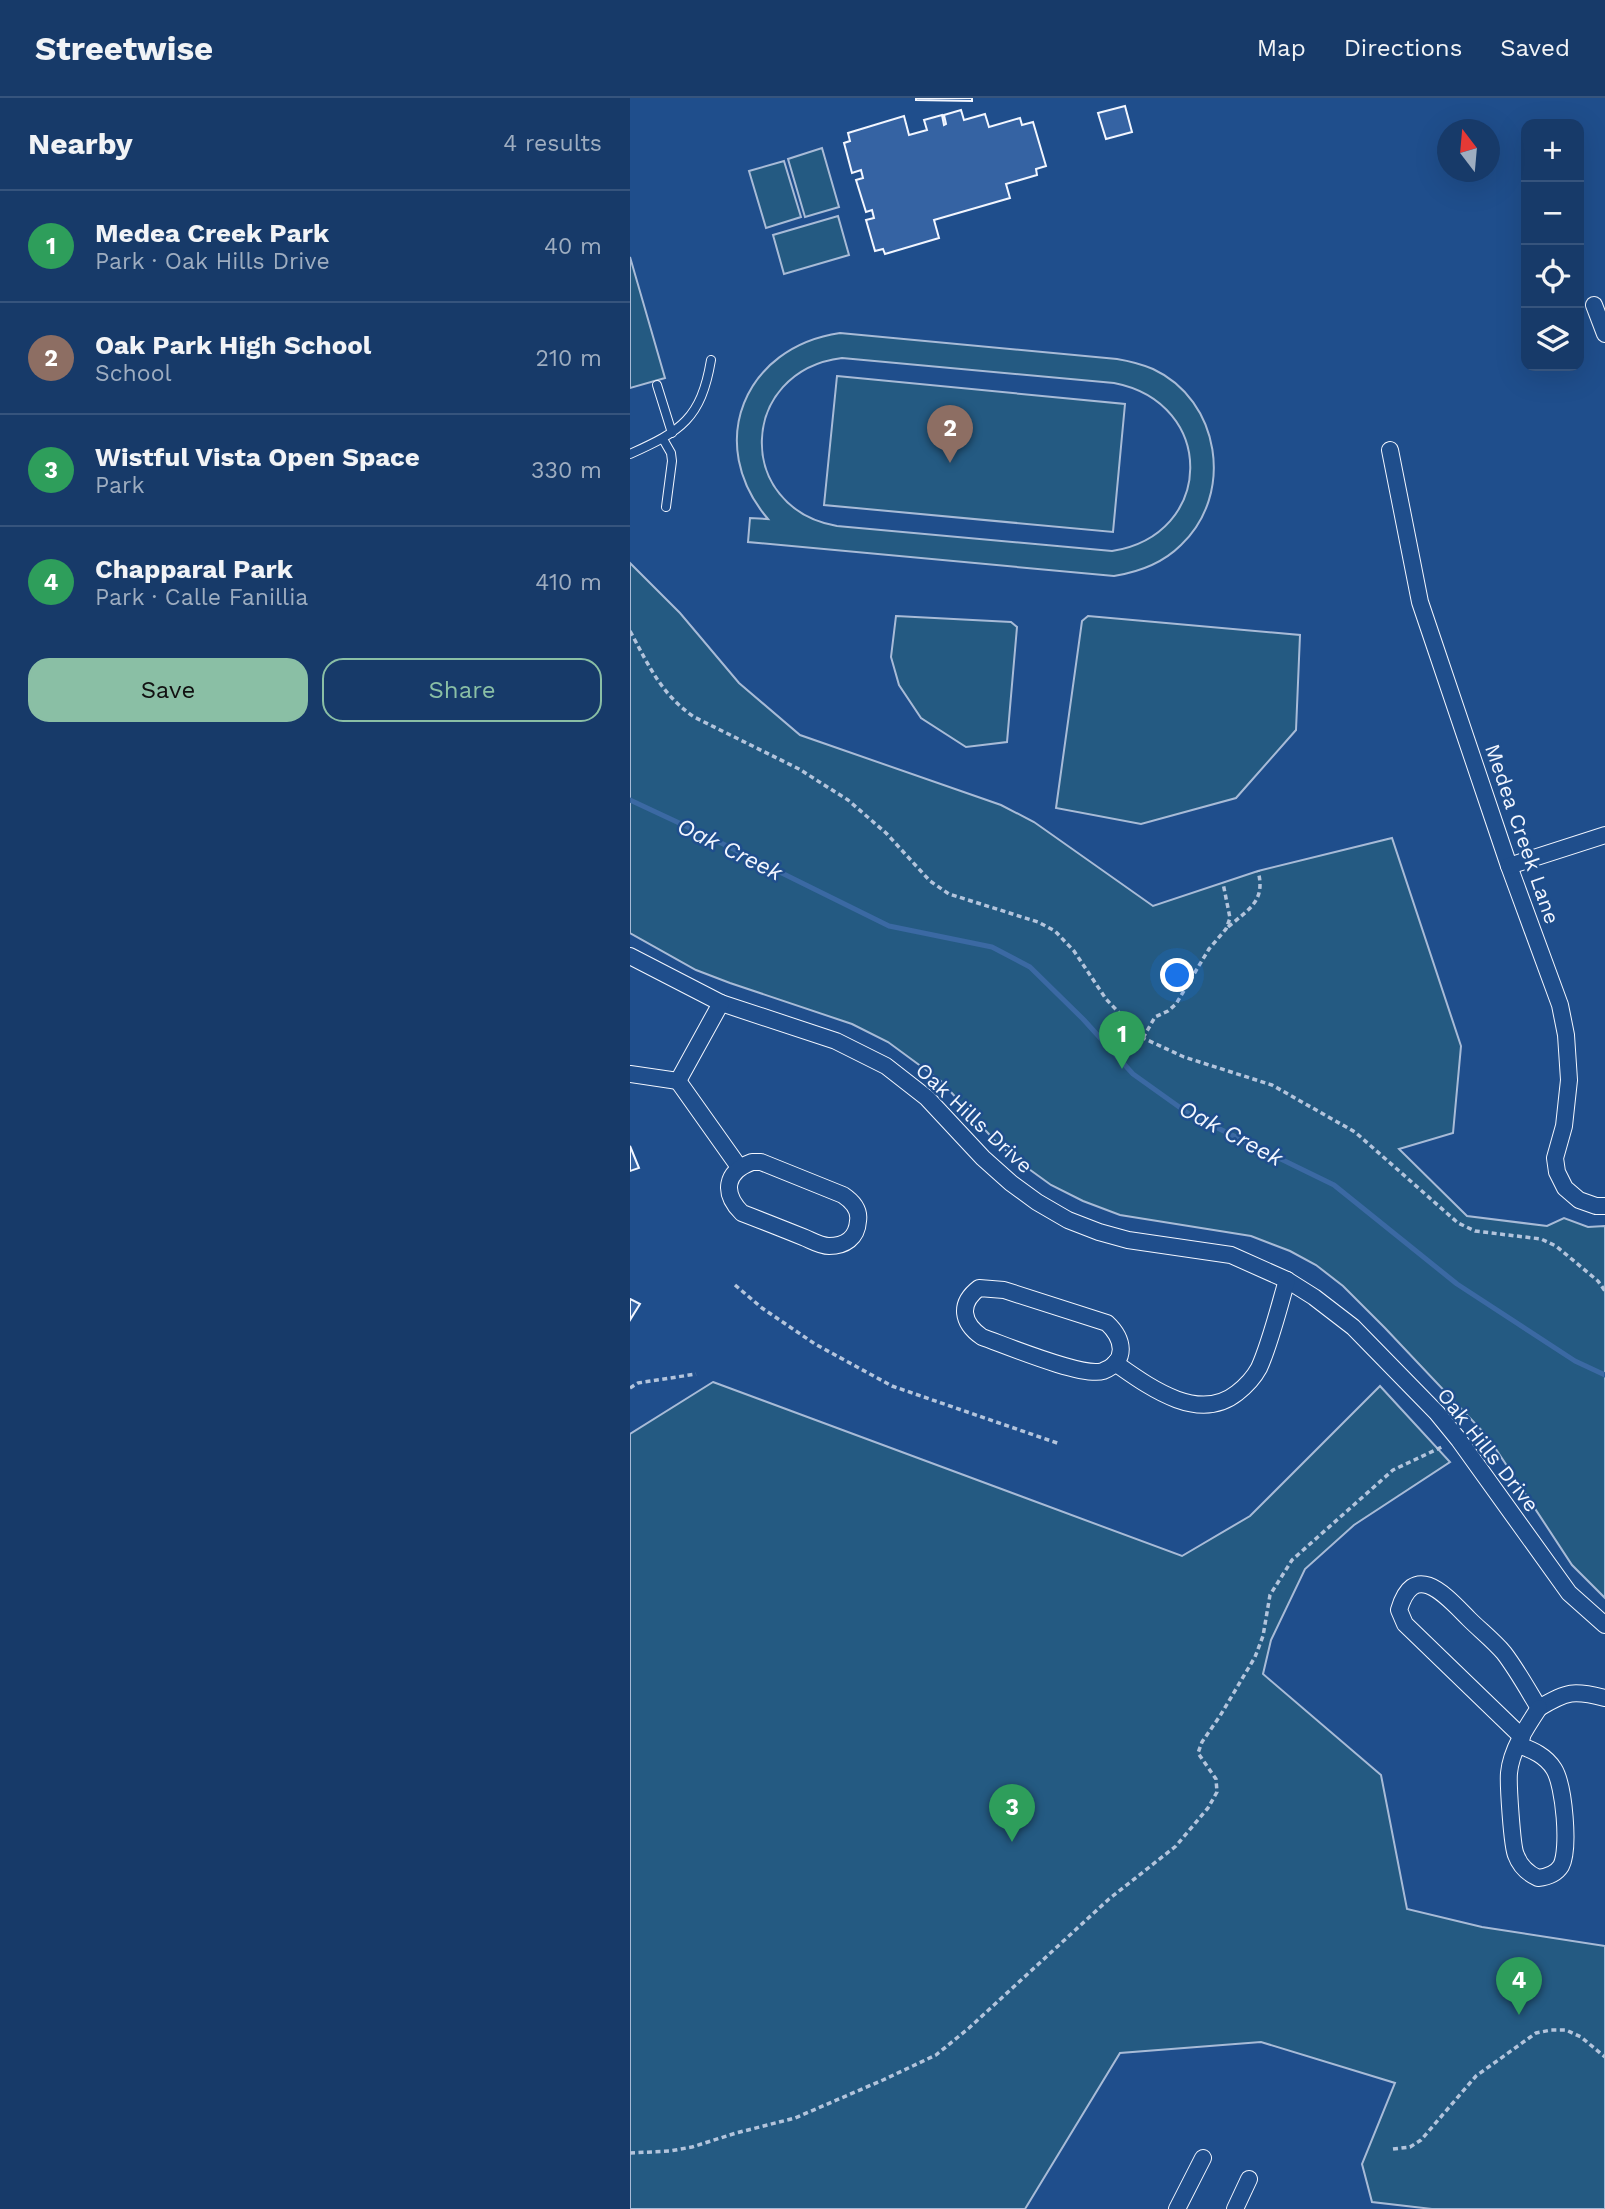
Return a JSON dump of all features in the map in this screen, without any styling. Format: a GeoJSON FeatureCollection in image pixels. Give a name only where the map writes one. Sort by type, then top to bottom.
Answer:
{"type":"FeatureCollection","features":[{"type":"Feature","properties":{"kind":"street"},"geometry":{"type":"LineString","coordinates":[[1594,305],[1605,334]]}},
{"type":"Feature","properties":{"kind":"street","name":"Medea Creek Lane"},"geometry":{"type":"LineString","coordinates":[[1390,450],[1420,602],[1509,866],[1560,1006],[1566,1035],[1569,1080],[1564,1126],[1555,1158],[1557,1172],[1565,1188],[1579,1200],[1605,1206]]}},
{"type":"Feature","properties":{"kind":"street"},"geometry":{"type":"LineString","coordinates":[[1509,866],[1605,835]]}},
{"type":"Feature","properties":{"kind":"street","name":"Oak Hills Drive"},"geometry":{"type":"LineString","coordinates":[[630,956],[721,1003],[836,1041],[886,1066],[928,1098],[983,1158],[1011,1183],[1068,1220],[1128,1240],[1231,1255],[1287,1280],[1314,1297],[1353,1327],[1437,1413],[1569,1593],[1605,1625]]}},
{"type":"Feature","properties":{"kind":"street"},"geometry":{"type":"LineString","coordinates":[[678,1081],[721,1003]]}},
{"type":"Feature","properties":{"kind":"street"},"geometry":{"type":"LineString","coordinates":[[630,1074],[678,1081],[739,1167]]}},
{"type":"Feature","properties":{"kind":"street"},"geometry":{"type":"LineString","coordinates":[[761,1162],[843,1195],[851,1200],[857,1209],[859,1218],[856,1232],[843,1245],[826,1246],[742,1213],[732,1203],[728,1192],[730,1178],[739,1167],[761,1162]]}},
{"type":"Feature","properties":{"kind":"street"},"geometry":{"type":"LineString","coordinates":[[1115,1363],[1146,1385],[1184,1402],[1206,1405],[1231,1398],[1249,1383],[1259,1368],[1287,1280]]}},
{"type":"Feature","properties":{"kind":"street"},"geometry":{"type":"LineString","coordinates":[[979,1288],[1004,1290],[1107,1323],[1117,1332],[1121,1341],[1121,1351],[1115,1363],[1102,1371],[1078,1370],[982,1337],[972,1330],[967,1322],[967,1302],[979,1288]]}},
{"type":"Feature","properties":{"kind":"street"},"geometry":{"type":"LineString","coordinates":[[1539,1708],[1504,1653],[1439,1589],[1423,1585],[1412,1587],[1403,1595],[1399,1611],[1405,1624],[1520,1741],[1546,1759],[1555,1770],[1560,1783],[1566,1851],[1560,1868],[1550,1876],[1538,1878],[1527,1872],[1514,1852],[1509,1772],[1520,1741],[1539,1708],[1560,1696],[1581,1692],[1605,1698]]}},
{"type":"Feature","properties":{"kind":"street"},"geometry":{"type":"LineString","coordinates":[[1177,2209],[1203,2158]]}},
{"type":"Feature","properties":{"kind":"street"},"geometry":{"type":"LineString","coordinates":[[1235,2209],[1249,2179]]}},
{"type":"Feature","properties":{"kind":"lane"},"geometry":{"type":"LineString","coordinates":[[630,454],[672,433],[695,410],[711,360]]}},
{"type":"Feature","properties":{"kind":"lane"},"geometry":{"type":"LineString","coordinates":[[657,385],[672,433]]}},
{"type":"Feature","properties":{"kind":"lane"},"geometry":{"type":"LineString","coordinates":[[663,439],[671,453],[672,461],[666,507]]}},
{"type":"Feature","properties":{"kind":"path"},"geometry":{"type":"LineString","coordinates":[[630,631],[655,679],[679,707],[799,769],[848,800],[886,833],[930,881],[949,894],[1038,922],[1055,931],[1074,951],[1106,999],[1143,1038],[1184,1057],[1272,1085],[1355,1132],[1458,1223],[1475,1231],[1541,1239],[1565,1252],[1605,1290]]}},
{"type":"Feature","properties":{"kind":"path"},"geometry":{"type":"LineString","coordinates":[[1143,1038],[1155,1017],[1177,1004],[1209,949],[1226,929],[1252,906],[1260,894],[1258,871]]}},
{"type":"Feature","properties":{"kind":"path"},"geometry":{"type":"LineString","coordinates":[[1223,883],[1230,918],[1226,929]]}},
{"type":"Feature","properties":{"kind":"path"},"geometry":{"type":"LineString","coordinates":[[735,1284],[762,1308],[815,1344],[892,1386],[1060,1444]]}},
{"type":"Feature","properties":{"kind":"path"},"geometry":{"type":"LineString","coordinates":[[630,1388],[638,1383],[696,1374]]}},
{"type":"Feature","properties":{"kind":"path"},"geometry":{"type":"LineString","coordinates":[[630,2153],[692,2147],[795,2118],[936,2055],[969,2028],[1109,1899],[1176,1846],[1208,1808],[1217,1792],[1216,1779],[1198,1752],[1255,1657],[1264,1636],[1270,1595],[1292,1560],[1393,1471],[1459,1440]]}},
{"type":"Feature","properties":{"kind":"path"},"geometry":{"type":"LineString","coordinates":[[1392,2150],[1410,2147],[1421,2140],[1476,2076],[1536,2033],[1551,2029],[1566,2030],[1605,2057]]}},
{"type":"Feature","properties":{"kind":"shaded area"},"geometry":{"type":"Polygon","coordinates":[[[822,148],[839,207],[805,217],[788,159],[822,148]]]}},
{"type":"Feature","properties":{"kind":"shaded area"},"geometry":{"type":"Polygon","coordinates":[[[784,161],[801,217],[766,228],[749,171],[784,161]]]}},
{"type":"Feature","properties":{"kind":"shaded area"},"geometry":{"type":"Polygon","coordinates":[[[838,216],[849,255],[784,274],[773,235],[838,216]]]}},
{"type":"Feature","properties":{"kind":"shaded area"},"geometry":{"type":"Polygon","coordinates":[[[630,257],[665,378],[630,388],[630,257]]]}},
{"type":"Feature","properties":{"kind":"shaded area"},"geometry":{"type":"Polygon","coordinates":[[[840,333],[1117,359],[1148,367],[1176,383],[1193,402],[1206,425],[1214,475],[1209,500],[1198,524],[1174,552],[1150,566],[1114,576],[748,542],[750,518],[768,519],[749,490],[739,460],[737,431],[744,403],[758,378],[779,357],[807,342],[840,333]],[[842,358],[808,368],[783,387],[768,412],[762,440],[766,468],[780,494],[803,514],[837,526],[1112,551],[1146,540],[1170,521],[1185,496],[1190,468],[1186,441],[1172,415],[1148,395],[1114,383],[842,358]]]}},
{"type":"Feature","properties":{"kind":"shaded area"},"geometry":{"type":"Polygon","coordinates":[[[837,376],[1125,404],[1113,532],[824,505],[837,376]]]}},
{"type":"Feature","properties":{"kind":"shaded area"},"geometry":{"type":"Polygon","coordinates":[[[630,563],[680,613],[739,683],[800,735],[1001,805],[1034,822],[1153,906],[1258,871],[1392,838],[1461,1046],[1453,1133],[1399,1149],[1467,1216],[1547,1226],[1564,1218],[1588,1227],[1605,1226],[1605,1598],[1572,1565],[1488,1437],[1343,1286],[1316,1265],[1290,1251],[1251,1236],[1120,1215],[1083,1201],[1051,1185],[1022,1164],[996,1142],[941,1081],[888,1042],[852,1024],[696,970],[630,933],[630,563]]]}},
{"type":"Feature","properties":{"kind":"shaded area"},"geometry":{"type":"Polygon","coordinates":[[[896,616],[1011,622],[1017,627],[1007,742],[966,747],[921,718],[899,685],[891,657],[896,616]]]}},
{"type":"Feature","properties":{"kind":"shaded area"},"geometry":{"type":"Polygon","coordinates":[[[1088,616],[1300,635],[1296,730],[1236,798],[1141,824],[1056,808],[1082,621],[1088,616]]]}},
{"type":"Feature","properties":{"kind":"shaded area"},"geometry":{"type":"Polygon","coordinates":[[[713,1382],[1182,1556],[1250,1516],[1380,1386],[1450,1462],[1354,1525],[1305,1569],[1271,1640],[1263,1674],[1381,1775],[1407,1909],[1482,1927],[1605,1946],[1605,2209],[1432,2209],[1372,2202],[1362,2164],[1395,2083],[1261,2042],[1120,2053],[1025,2209],[630,2209],[630,1434],[713,1382]]]}},
{"type":"Feature","properties":{"kind":"building"},"geometry":{"type":"Polygon","coordinates":[[[972,98],[972,101],[916,100],[972,98]]]}},
{"type":"Feature","properties":{"kind":"building"},"geometry":{"type":"Polygon","coordinates":[[[1125,106],[1132,132],[1106,139],[1098,113],[1125,106]]]}},
{"type":"Feature","properties":{"kind":"building"},"geometry":{"type":"Polygon","coordinates":[[[961,110],[964,120],[985,114],[989,127],[1020,118],[1022,125],[1033,122],[1046,166],[1036,169],[1037,175],[1006,184],[1010,198],[934,220],[939,238],[885,254],[883,249],[875,251],[866,220],[874,218],[872,210],[866,212],[856,180],[863,178],[861,170],[852,173],[844,143],[850,141],[848,133],[904,116],[909,135],[927,130],[924,120],[942,115],[944,125],[944,115],[961,110]]]}},
{"type":"Feature","properties":{"kind":"building"},"geometry":{"type":"Polygon","coordinates":[[[630,1146],[639,1168],[630,1171],[630,1146]]]}},
{"type":"Feature","properties":{"kind":"building"},"geometry":{"type":"Polygon","coordinates":[[[630,1299],[640,1304],[630,1320],[630,1299]]]}},
{"type":"Feature","properties":{"kind":"waterway","name":"Oak Creek"},"geometry":{"type":"LineString","coordinates":[[630,800],[889,926],[992,947],[1030,967],[1083,1019],[1133,1074],[1189,1114],[1334,1185],[1457,1284],[1575,1361],[1605,1375]]}},
{"type":"Feature","properties":{"kind":"place","name":"Oak Park High School"},"geometry":{"type":"Point","coordinates":[950,463]}},
{"type":"Feature","properties":{"kind":"place","name":"Medea Creek Park"},"geometry":{"type":"Point","coordinates":[1122,1069]}},
{"type":"Feature","properties":{"kind":"place","name":"Wistful Vista Open Space"},"geometry":{"type":"Point","coordinates":[1012,1842]}},
{"type":"Feature","properties":{"kind":"place","name":"Chapparal Park"},"geometry":{"type":"Point","coordinates":[1519,2015]}}]}
